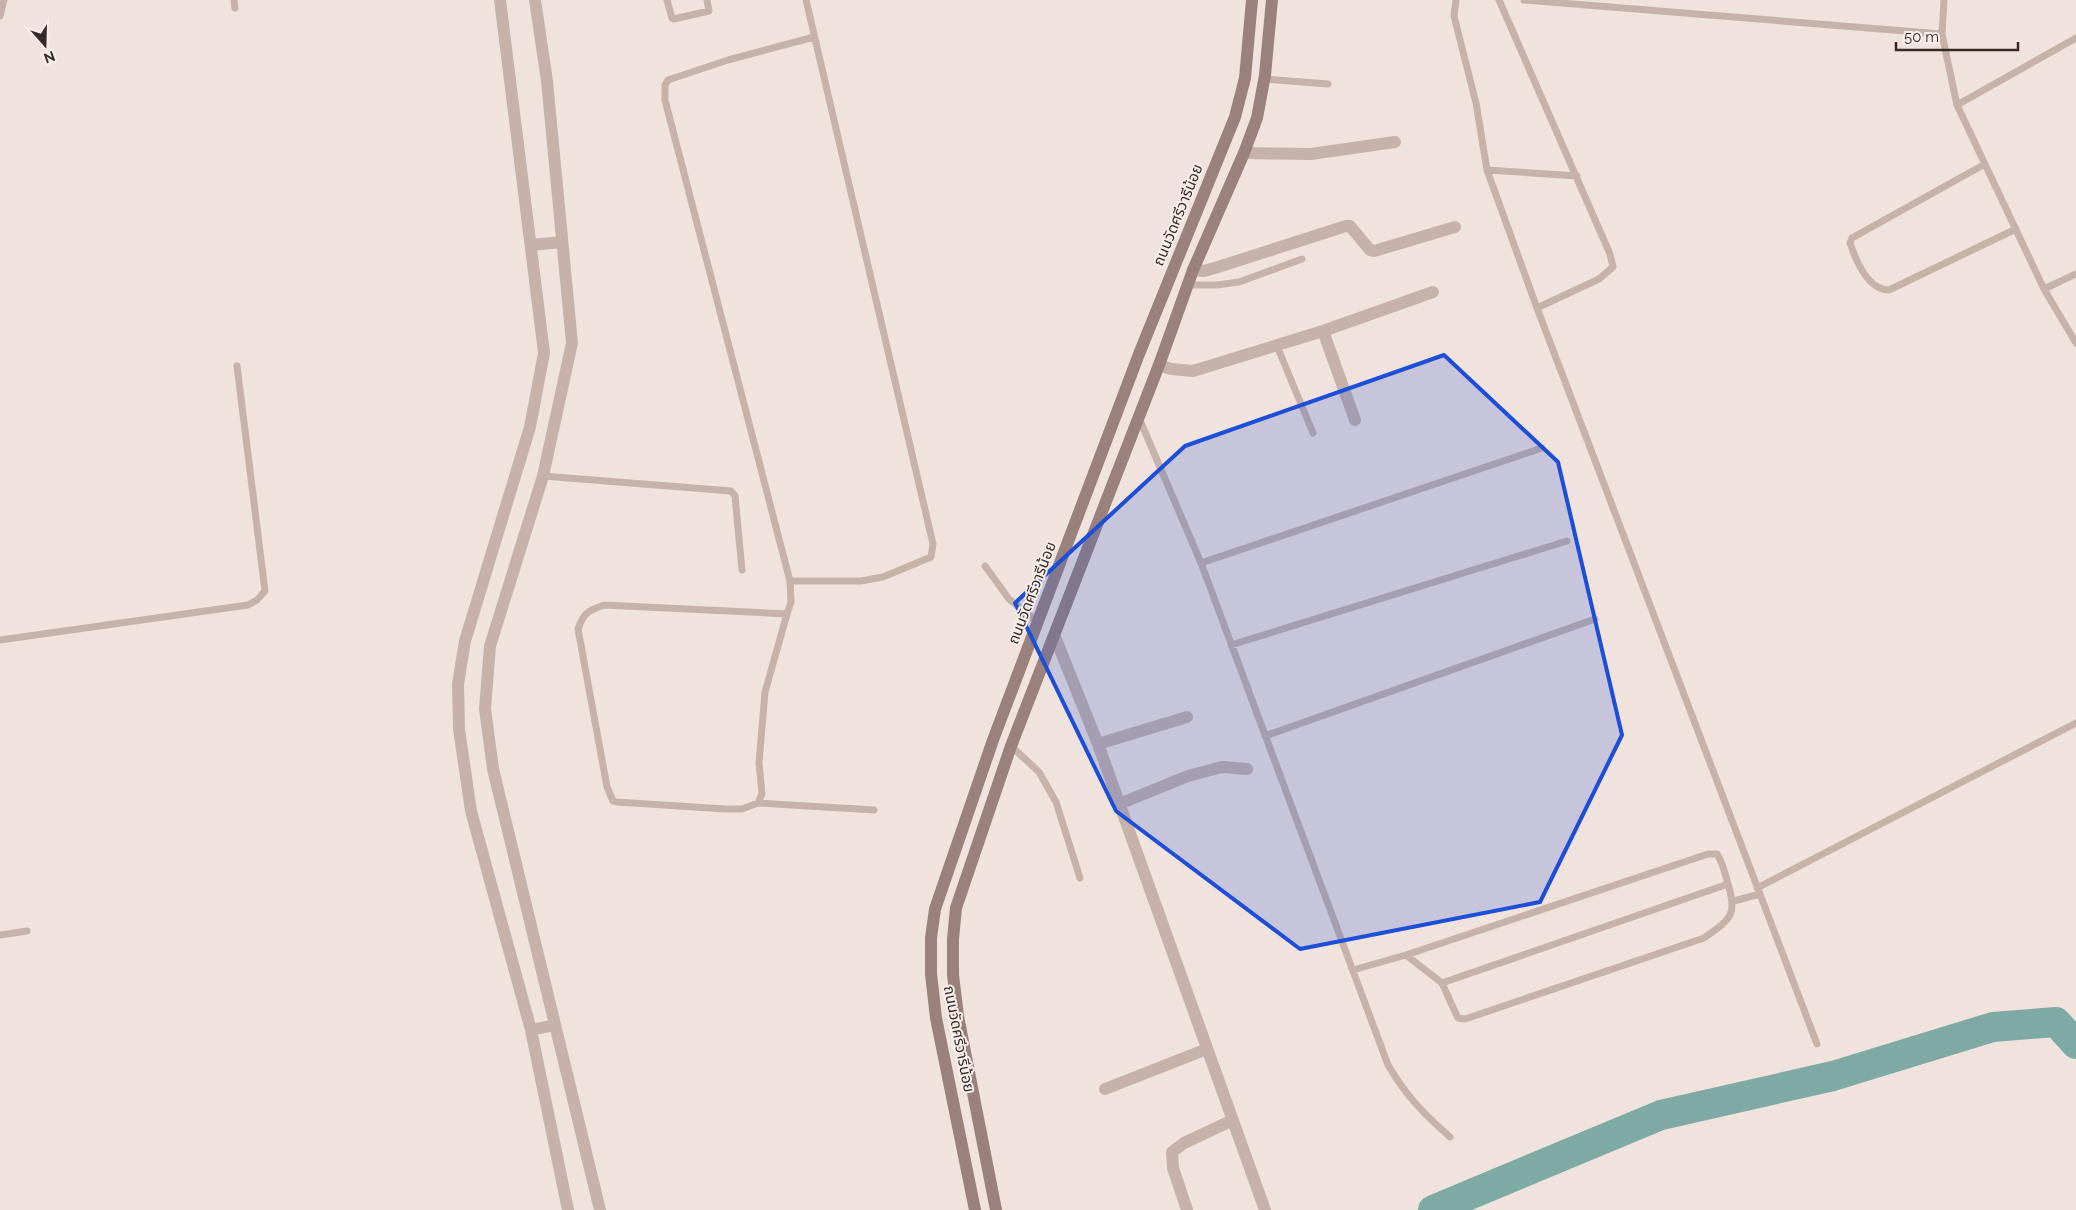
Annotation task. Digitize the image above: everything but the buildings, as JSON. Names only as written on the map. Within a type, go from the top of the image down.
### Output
[{"type":"main road","name":"ถนนวัดศรีวารีน้อย","points":[[975,1210],[936,1018],[931,974],[931,938],[935,909],[993,740],[1039,623],[1139,354],[1235,117],[1245,78],[1252,0]]},
{"type":"main road","name":"ถนนวัดศรีวารีน้อย","points":[[996,1210],[958,1016],[953,975],[953,939],[956,908],[1011,746],[1055,637],[1159,365],[1193,270],[1244,154],[1257,118],[1264,79],[1272,0]]},
{"type":"street","points":[[500,0],[544,353],[530,427],[465,641],[458,684],[459,728],[471,811],[531,1030],[568,1210]]},
{"type":"street","points":[[535,0],[547,81],[572,343],[543,476],[490,646],[484,710],[493,769],[600,1210]]},
{"type":"street","points":[[1244,154],[1310,154],[1395,142]]},
{"type":"street","points":[[1193,270],[1204,271],[1218,268],[1346,226],[1350,226],[1370,250],[1374,251],[1455,227]]},
{"type":"street","points":[[531,246],[562,242]]},
{"type":"street","points":[[1159,365],[1171,369],[1193,371],[1277,346],[1434,292]]},
{"type":"street","points":[[1322,331],[1355,420]]},
{"type":"street","points":[[1055,637],[1098,744],[1265,1210]]},
{"type":"street","points":[[1098,744],[1186,717]]},
{"type":"street","points":[[1119,804],[1188,776],[1222,767],[1247,769]]},
{"type":"street","points":[[531,1030],[556,1026]]},
{"type":"street","points":[[1105,1089],[1207,1049]]},
{"type":"street","points":[[1187,1210],[1173,1168],[1172,1152],[1184,1143],[1233,1120]]},
{"type":"lane","points":[[0,16],[4,0]]},
{"type":"lane","points":[[667,0],[672,18],[674,19],[709,11],[706,0]]},
{"type":"lane","points":[[790,581],[861,581],[883,577],[931,557],[933,552],[933,544],[806,0]]},
{"type":"lane","points":[[1456,0],[1454,16],[1476,103],[1487,170],[1537,308],[1816,1044]]},
{"type":"lane","points":[[1499,0],[1577,176],[1610,254],[1613,267],[1600,280],[1537,308]]},
{"type":"lane","points":[[1524,0],[1942,34]]},
{"type":"lane","points":[[1944,0],[1942,34],[1957,105],[2044,289],[2076,342]]},
{"type":"lane","points":[[758,803],[762,794],[759,763],[765,692],[791,602],[790,581],[665,100],[665,85],[668,80],[728,60],[814,37]]},
{"type":"lane","points":[[1957,105],[2076,38]]},
{"type":"lane","points":[[1264,79],[1328,84]]},
{"type":"lane","points":[[1985,164],[1852,238],[1850,243],[1854,253],[1872,285],[1880,290],[1889,290],[2016,229]]},
{"type":"lane","points":[[1487,170],[1577,176]]},
{"type":"lane","points":[[1188,285],[1217,285],[1239,282],[1302,260]]},
{"type":"lane","points":[[2044,289],[2076,274]]},
{"type":"lane","points":[[1277,346],[1313,433]]},
{"type":"lane","points":[[0,640],[248,605],[257,600],[265,591],[237,366]]},
{"type":"lane","points":[[1139,417],[1201,563],[1388,1066],[1398,1083],[1420,1110],[1450,1136]]},
{"type":"lane","points":[[1201,563],[1542,448]]},
{"type":"lane","points":[[543,476],[731,491],[735,496],[742,570]]},
{"type":"lane","points":[[1231,645],[1567,541]]},
{"type":"lane","points":[[985,566],[1009,599],[1039,623]]},
{"type":"lane","points":[[787,614],[604,605],[590,610],[583,615],[578,629],[608,794],[616,802],[726,809],[742,809],[758,803],[874,810]]},
{"type":"lane","points":[[1265,736],[1595,619]]},
{"type":"lane","points":[[1734,901],[1759,891],[2076,723]]},
{"type":"lane","points":[[1011,746],[1039,772],[1056,802],[1080,878]]},
{"type":"lane","points":[[1353,970],[1406,955],[1708,854],[1717,854],[1721,860],[1734,901],[1732,913],[1726,922],[1704,938],[1464,1019],[1458,1018],[1442,983],[1406,955]]},
{"type":"lane","points":[[1442,983],[1728,884]]},
{"type":"lane","points":[[0,935],[27,932]]},
{"type":"highlighted area","points":[[1444,355],[1558,462],[1622,735],[1540,902],[1300,949],[1116,811],[1015,603],[1185,446]]},
{"type":"waterway","points":[[1433,1210],[1661,1115],[1833,1076],[1993,1027],[2056,1022],[2076,1044]]}]
